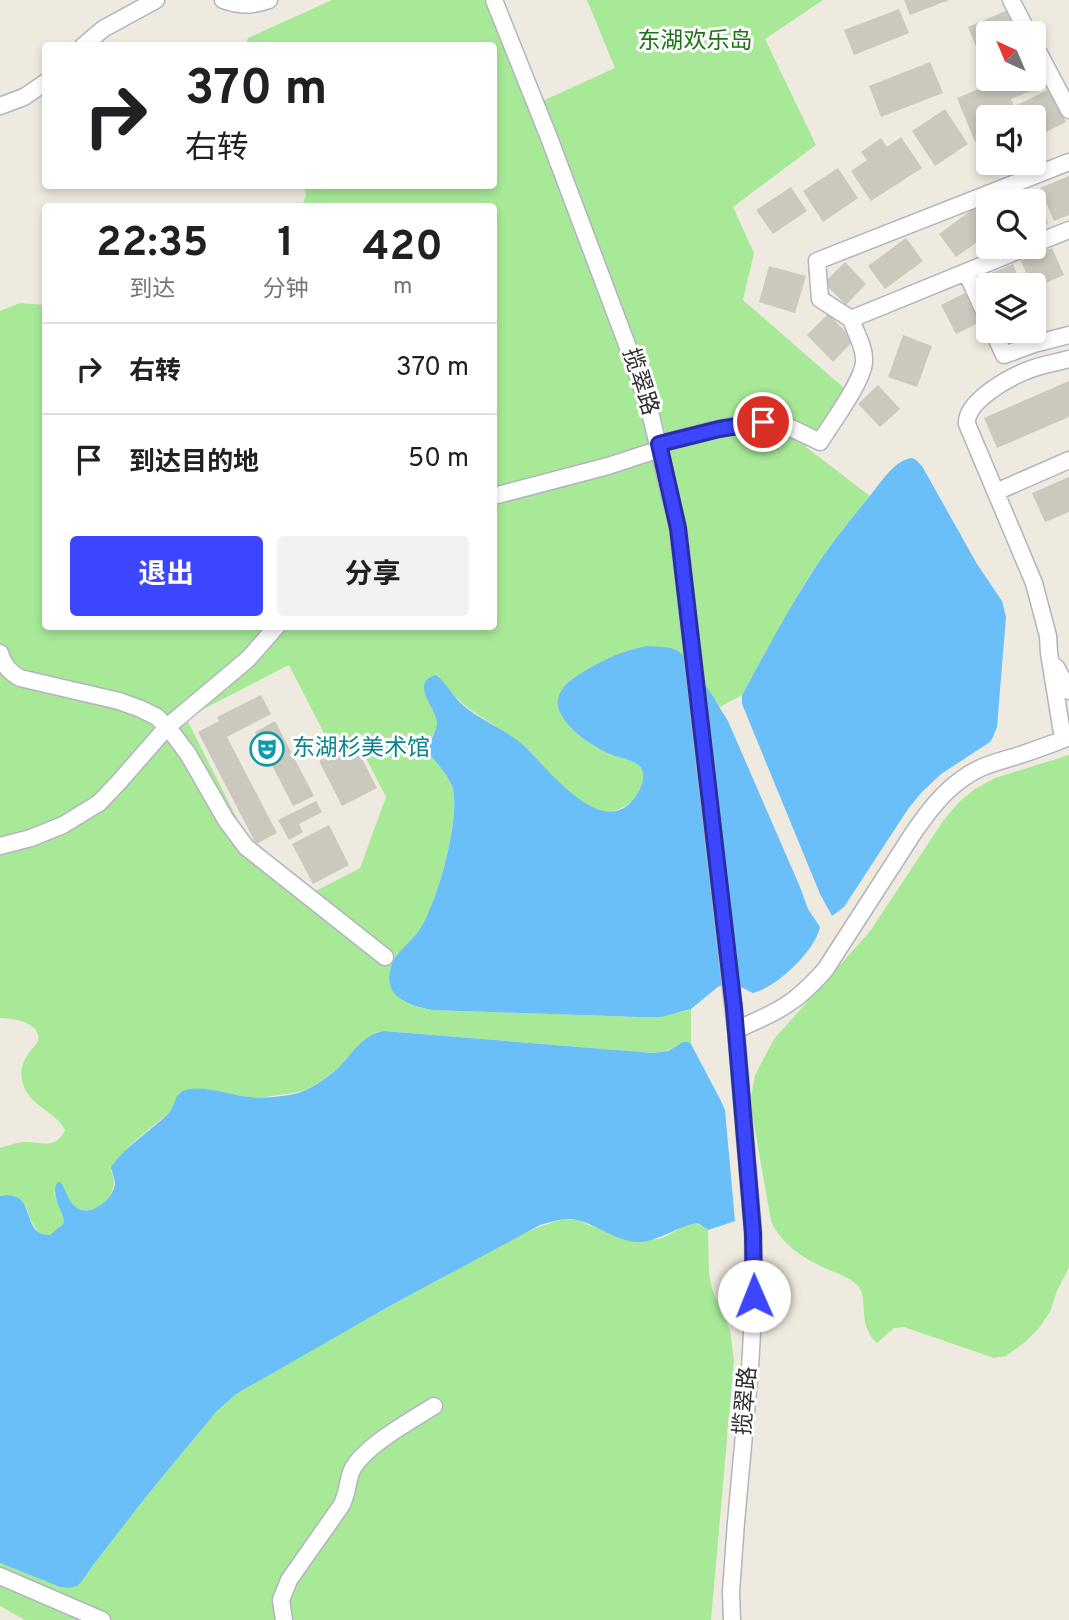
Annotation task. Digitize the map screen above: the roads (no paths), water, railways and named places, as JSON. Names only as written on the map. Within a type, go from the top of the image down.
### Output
[{"type":"street","points":[[88,42],[103,29],[156,0]]},
{"type":"street","points":[[223,0],[247,5],[269,0]]},
{"type":"street","name":"揽翠路","points":[[494,0],[626,342],[650,412],[678,528],[734,1008],[753,1233],[754,1296],[731,1592],[732,1620]]},
{"type":"street","points":[[1011,0],[1022,21]]},
{"type":"street","points":[[1046,67],[1069,110]]},
{"type":"street","points":[[0,106],[24,97],[42,85]]},
{"type":"street","points":[[497,495],[608,466],[719,429],[763,422],[783,425],[820,442],[858,380],[864,365],[851,319],[820,299],[817,261],[1069,162]]},
{"type":"street","points":[[1046,239],[1069,230]]},
{"type":"street","points":[[851,319],[998,259]]},
{"type":"street","points":[[966,272],[976,294]]},
{"type":"street","points":[[1046,341],[1069,335]]},
{"type":"street","points":[[998,343],[1004,355],[1038,343]]},
{"type":"street","points":[[736,1030],[792,1002],[825,970],[914,832],[929,811],[954,785],[991,763],[1066,738],[1048,636],[1034,583],[966,418],[993,389],[1011,378],[1027,370],[1069,359]]},
{"type":"street","points":[[996,492],[1069,460]]},
{"type":"street","points":[[0,846],[31,838],[63,825],[93,807],[109,793],[167,727],[248,659],[273,630]]},
{"type":"street","points":[[0,653],[8,669],[20,678],[119,701],[157,717],[188,754],[226,820],[246,847],[385,957]]},
{"type":"street","points":[[1049,653],[1069,691]]},
{"type":"street","points":[[284,1620],[281,1600],[283,1592],[303,1558],[341,1506],[347,1494],[352,1470],[358,1461],[393,1432],[434,1406]]},
{"type":"street","points":[[0,1576],[102,1620]]},
{"type":"water","points":[[912,458],[922,466],[977,564],[1002,601],[1006,617],[997,727],[990,742],[941,774],[921,793],[844,907],[832,916],[820,894],[742,704],[742,695],[824,554],[888,473],[899,463]]},
{"type":"water","points":[[648,646],[670,648],[682,654],[704,682],[728,721],[808,909],[820,927],[811,947],[794,967],[763,989],[753,993],[735,984],[719,986],[691,1009],[661,1017],[432,1010],[399,998],[390,986],[391,967],[427,917],[446,859],[454,817],[452,786],[427,751],[437,724],[426,697],[424,684],[436,675],[464,706],[522,744],[570,792],[600,810],[615,811],[628,805],[638,793],[643,778],[641,768],[632,761],[604,752],[580,736],[561,715],[558,699],[568,682],[589,669],[618,654]]},
{"type":"water","points":[[384,1031],[653,1053],[668,1051],[688,1042],[725,1110],[735,1221],[708,1230],[699,1224],[688,1225],[654,1239],[638,1242],[622,1239],[572,1219],[540,1225],[388,1307],[236,1394],[216,1412],[77,1586],[60,1587],[0,1563],[0,1196],[20,1199],[35,1228],[50,1235],[64,1222],[56,1199],[56,1184],[62,1184],[77,1208],[89,1210],[101,1205],[115,1184],[111,1167],[124,1152],[169,1113],[183,1091],[198,1088],[262,1097],[300,1092],[329,1076],[364,1040]]},
{"type":"place","name":"东湖杉美术馆","points":[[267,749]]},
{"type":"park label","name":"东湖欢乐岛","points":[[695,42]]}]
